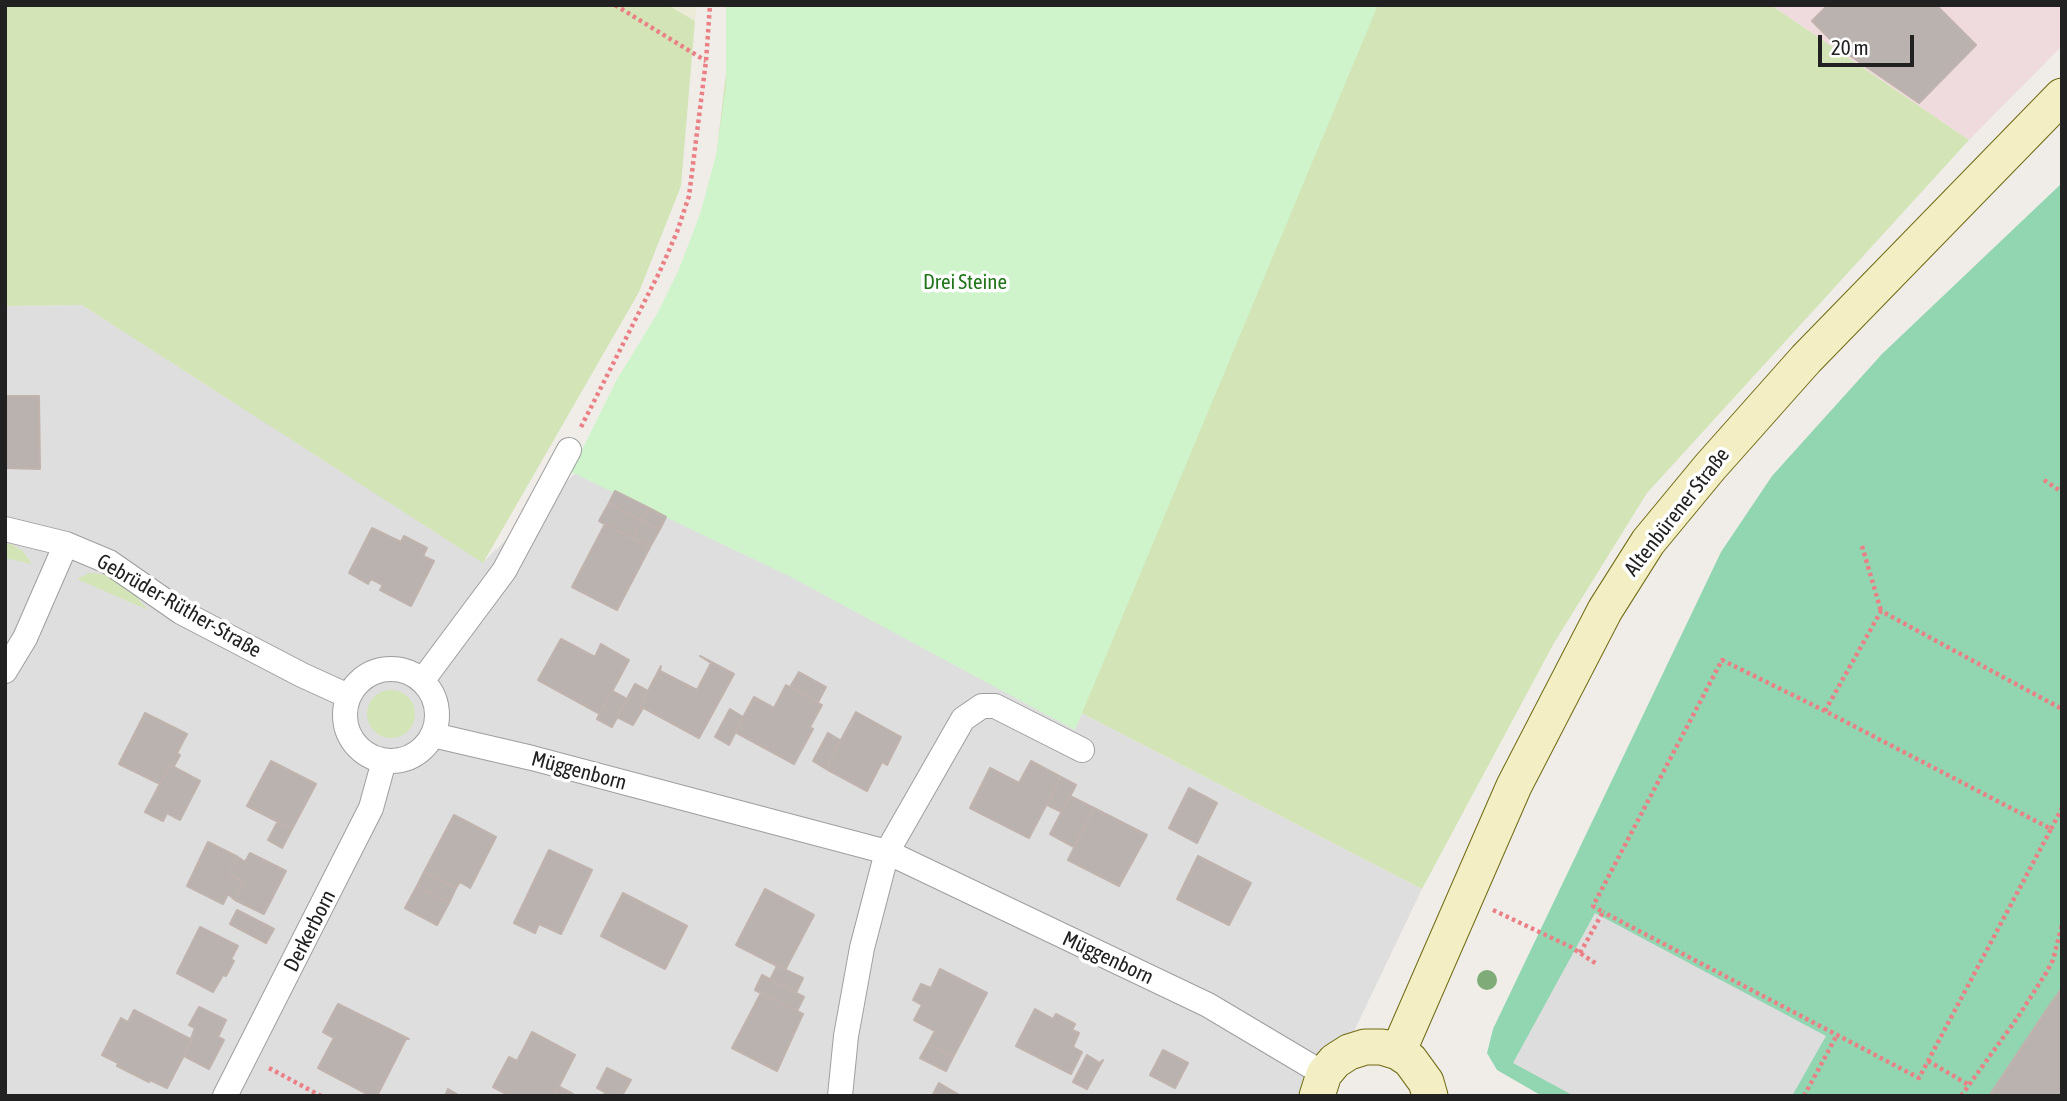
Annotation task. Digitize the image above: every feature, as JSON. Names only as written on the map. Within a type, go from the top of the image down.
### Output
[{"type":"street","name":"Altenbürener Straße","points":[[1398,1052],[1525,762],[1605,610],[1648,542],[1806,359],[2062,96]]},
{"type":"street","points":[[422,681],[504,571],[569,450]]},
{"type":"street","name":"Gebrüder-Rüther-Straße","points":[[5,528],[66,544],[109,562],[181,612],[348,696]]},
{"type":"street","points":[[5,671],[25,638],[66,544]]},
{"type":"street","points":[[390,668],[407,672],[422,681],[437,706],[433,735],[425,747],[413,756],[399,761],[384,761],[368,756],[354,745],[346,730],[344,713],[348,696],[358,682],[373,672],[390,668]]},
{"type":"street","points":[[840,1096],[846,1036],[862,948],[887,852],[953,733],[972,711],[982,706],[995,706],[1082,750]]},
{"type":"street","name":"Müggenborn","points":[[433,735],[887,852],[1208,1005],[1320,1085]]},
{"type":"street","name":"Derkerborn","points":[[225,1096],[371,808],[384,761]]},
{"type":"street","points":[[1320,1085],[1335,1061],[1349,1052],[1365,1047],[1382,1047],[1398,1052],[1419,1070],[1430,1096]]},
{"type":"path","points":[[615,5],[706,61]]},
{"type":"path","points":[[569,450],[660,271],[689,196],[706,61],[710,5]]},
{"type":"path","points":[[2044,480],[2062,492]]},
{"type":"path","points":[[1862,547],[1881,611],[2062,709]]},
{"type":"path","points":[[1825,711],[1881,611]]},
{"type":"path","points":[[2051,828],[1722,660],[1593,906],[1919,1078],[2062,809]]},
{"type":"path","points":[[1466,897],[1580,953],[1598,965]]},
{"type":"path","points":[[1580,953],[1603,912]]},
{"type":"path","points":[[1961,1096],[2046,973],[2061,937],[2062,925]]},
{"type":"path","points":[[1804,1096],[1837,1035]]},
{"type":"path","points":[[246,1056],[321,1096]]},
{"type":"path","points":[[1928,1061],[1969,1086]]},
{"type":"shaded area","points":[[1771,5],[2062,5],[2062,46],[1969,140]]},
{"type":"shaded area","points":[[82,305],[483,562],[590,459],[1422,889],[1323,1096],[5,1096],[5,306]]},
{"type":"shaded area","points":[[1595,913],[1826,1036],[1792,1096],[1574,1096],[1513,1063]]},
{"type":"green space","points":[[5,5],[668,5],[695,21],[681,186],[639,292],[483,563],[82,305],[5,306]]},
{"type":"green space","points":[[668,5],[697,5],[695,21]]},
{"type":"green space","name":"Drei Steine","points":[[726,5],[1378,5],[1075,730],[789,576],[571,472],[616,381],[657,314],[679,269],[701,211],[716,155],[726,87]]},
{"type":"green space","points":[[734,5],[1771,5],[1969,140],[1647,493],[1554,643],[1422,889],[590,459],[667,306],[712,192]]},
{"type":"green space","points":[[2062,183],[2062,1096],[1542,1096],[1497,1070],[1487,1053],[1493,1029],[1721,552],[1772,476],[1882,354]]},
{"type":"green space","points":[[5,544],[11,544],[23,551],[32,564],[5,558]]},
{"type":"green space","points":[[89,573],[107,575],[132,592],[148,610],[77,579]]},
{"type":"green space","points":[[391,690],[408,697],[415,714],[408,731],[391,738],[374,731],[367,714],[374,697]]},
{"type":"building","points":[[1828,5],[1936,5],[1976,45],[1919,103],[1839,48],[1812,21]]},
{"type":"building","points":[[5,396],[39,396],[40,469],[5,468]]},
{"type":"building","points":[[615,491],[649,508],[642,521],[609,503]]},
{"type":"building","points":[[609,503],[642,521],[633,538],[599,521]]},
{"type":"building","points":[[649,508],[666,517],[660,529],[642,521]]},
{"type":"building","points":[[642,521],[660,529],[650,547],[633,538]]},
{"type":"building","points":[[605,524],[650,547],[617,610],[572,587]]},
{"type":"building","points":[[372,528],[401,542],[404,536],[427,548],[423,556],[434,561],[411,606],[380,590],[383,585],[371,579],[368,584],[349,573]]},
{"type":"building","points":[[561,639],[595,657],[601,644],[629,660],[600,714],[538,680]]},
{"type":"building","points":[[700,656],[734,674],[699,738],[640,706],[661,666],[660,671],[697,690],[711,663]]},
{"type":"building","points":[[799,672],[826,687],[818,702],[790,687]]},
{"type":"building","points":[[635,684],[648,691],[640,706],[643,708],[633,725],[617,717]]},
{"type":"building","points":[[786,685],[822,705],[810,727],[813,729],[794,764],[735,732],[754,697],[774,708]]},
{"type":"building","points":[[612,691],[627,699],[612,727],[597,719]]},
{"type":"building","points":[[730,709],[743,717],[729,745],[715,737]]},
{"type":"building","points":[[856,712],[901,737],[887,765],[882,762],[867,791],[828,770],[828,764]]},
{"type":"building","points":[[145,713],[187,734],[177,753],[180,755],[174,766],[170,765],[160,784],[119,764]]},
{"type":"building","points":[[828,733],[840,740],[828,764],[828,770],[813,761]]},
{"type":"building","points":[[271,761],[316,784],[292,829],[247,806]]},
{"type":"building","points":[[1031,761],[1061,777],[1029,838],[970,808],[990,768],[1019,783]]},
{"type":"building","points":[[170,765],[200,781],[180,820],[167,813],[163,821],[145,812]]},
{"type":"building","points":[[1061,777],[1076,785],[1062,812],[1047,805]]},
{"type":"building","points":[[1189,788],[1217,803],[1197,843],[1169,828]]},
{"type":"building","points":[[1070,796],[1094,808],[1074,847],[1050,834]]},
{"type":"building","points":[[1094,808],[1147,835],[1119,886],[1068,860]]},
{"type":"building","points":[[454,815],[496,837],[470,888],[460,882],[456,888],[424,872]]},
{"type":"building","points":[[278,821],[292,829],[282,848],[268,840]]},
{"type":"building","points":[[208,842],[238,857],[229,874],[244,882],[235,900],[228,894],[223,904],[187,886]]},
{"type":"building","points":[[549,850],[592,870],[561,934],[539,924],[535,933],[514,923]]},
{"type":"building","points":[[250,853],[286,871],[264,914],[235,900],[244,882],[229,874],[238,857],[245,862]]},
{"type":"building","points":[[1198,856],[1251,883],[1229,925],[1177,899]]},
{"type":"building","points":[[424,872],[456,888],[449,903],[417,886]]},
{"type":"building","points":[[417,886],[449,903],[437,925],[405,908]]},
{"type":"building","points":[[765,889],[814,915],[785,970],[736,945]]},
{"type":"building","points":[[623,893],[687,926],[665,969],[601,936]]},
{"type":"building","points":[[237,910],[274,929],[266,943],[230,924]]},
{"type":"building","points":[[200,927],[238,946],[226,976],[223,975],[213,992],[177,973]]},
{"type":"building","points":[[777,966],[803,978],[796,993],[770,980]]},
{"type":"building","points":[[940,969],[987,993],[953,1057],[928,1044],[935,1031],[914,1020],[922,1005],[913,1000],[921,984],[931,988]]},
{"type":"building","points":[[762,975],[804,997],[797,1011],[755,990]]},
{"type":"building","points":[[2062,988],[2062,1096],[1989,1096],[2049,1006]]},
{"type":"building","points":[[761,993],[803,1014],[777,1071],[732,1048]]},
{"type":"building","points":[[338,1004],[409,1039],[406,1039],[377,1096],[371,1096],[318,1068],[334,1038],[323,1032]]},
{"type":"building","points":[[199,1007],[226,1020],[218,1037],[224,1040],[209,1069],[184,1056],[195,1028],[189,1025]]},
{"type":"building","points":[[1035,1009],[1053,1019],[1056,1014],[1075,1024],[1072,1030],[1079,1033],[1073,1047],[1082,1052],[1071,1074],[1016,1046]]},
{"type":"building","points":[[134,1010],[192,1040],[167,1088],[117,1066],[118,1063],[102,1055],[121,1018],[128,1022]]},
{"type":"building","points":[[532,1032],[575,1055],[554,1096],[510,1096],[493,1087],[509,1057],[517,1061]]},
{"type":"building","points":[[928,1044],[953,1057],[946,1071],[920,1058]]},
{"type":"building","points":[[1163,1050],[1188,1063],[1175,1088],[1150,1075]]},
{"type":"building","points":[[1087,1055],[1100,1063],[1103,1060],[1087,1089],[1073,1082]]},
{"type":"building","points":[[607,1068],[631,1080],[623,1094],[626,1096],[604,1096],[605,1092],[597,1088]]},
{"type":"building","points":[[939,1083],[961,1096],[932,1096]]},
{"type":"building","points":[[558,1086],[573,1094],[572,1096],[554,1096]]},
{"type":"building","points":[[448,1089],[460,1096],[445,1096]]}]
